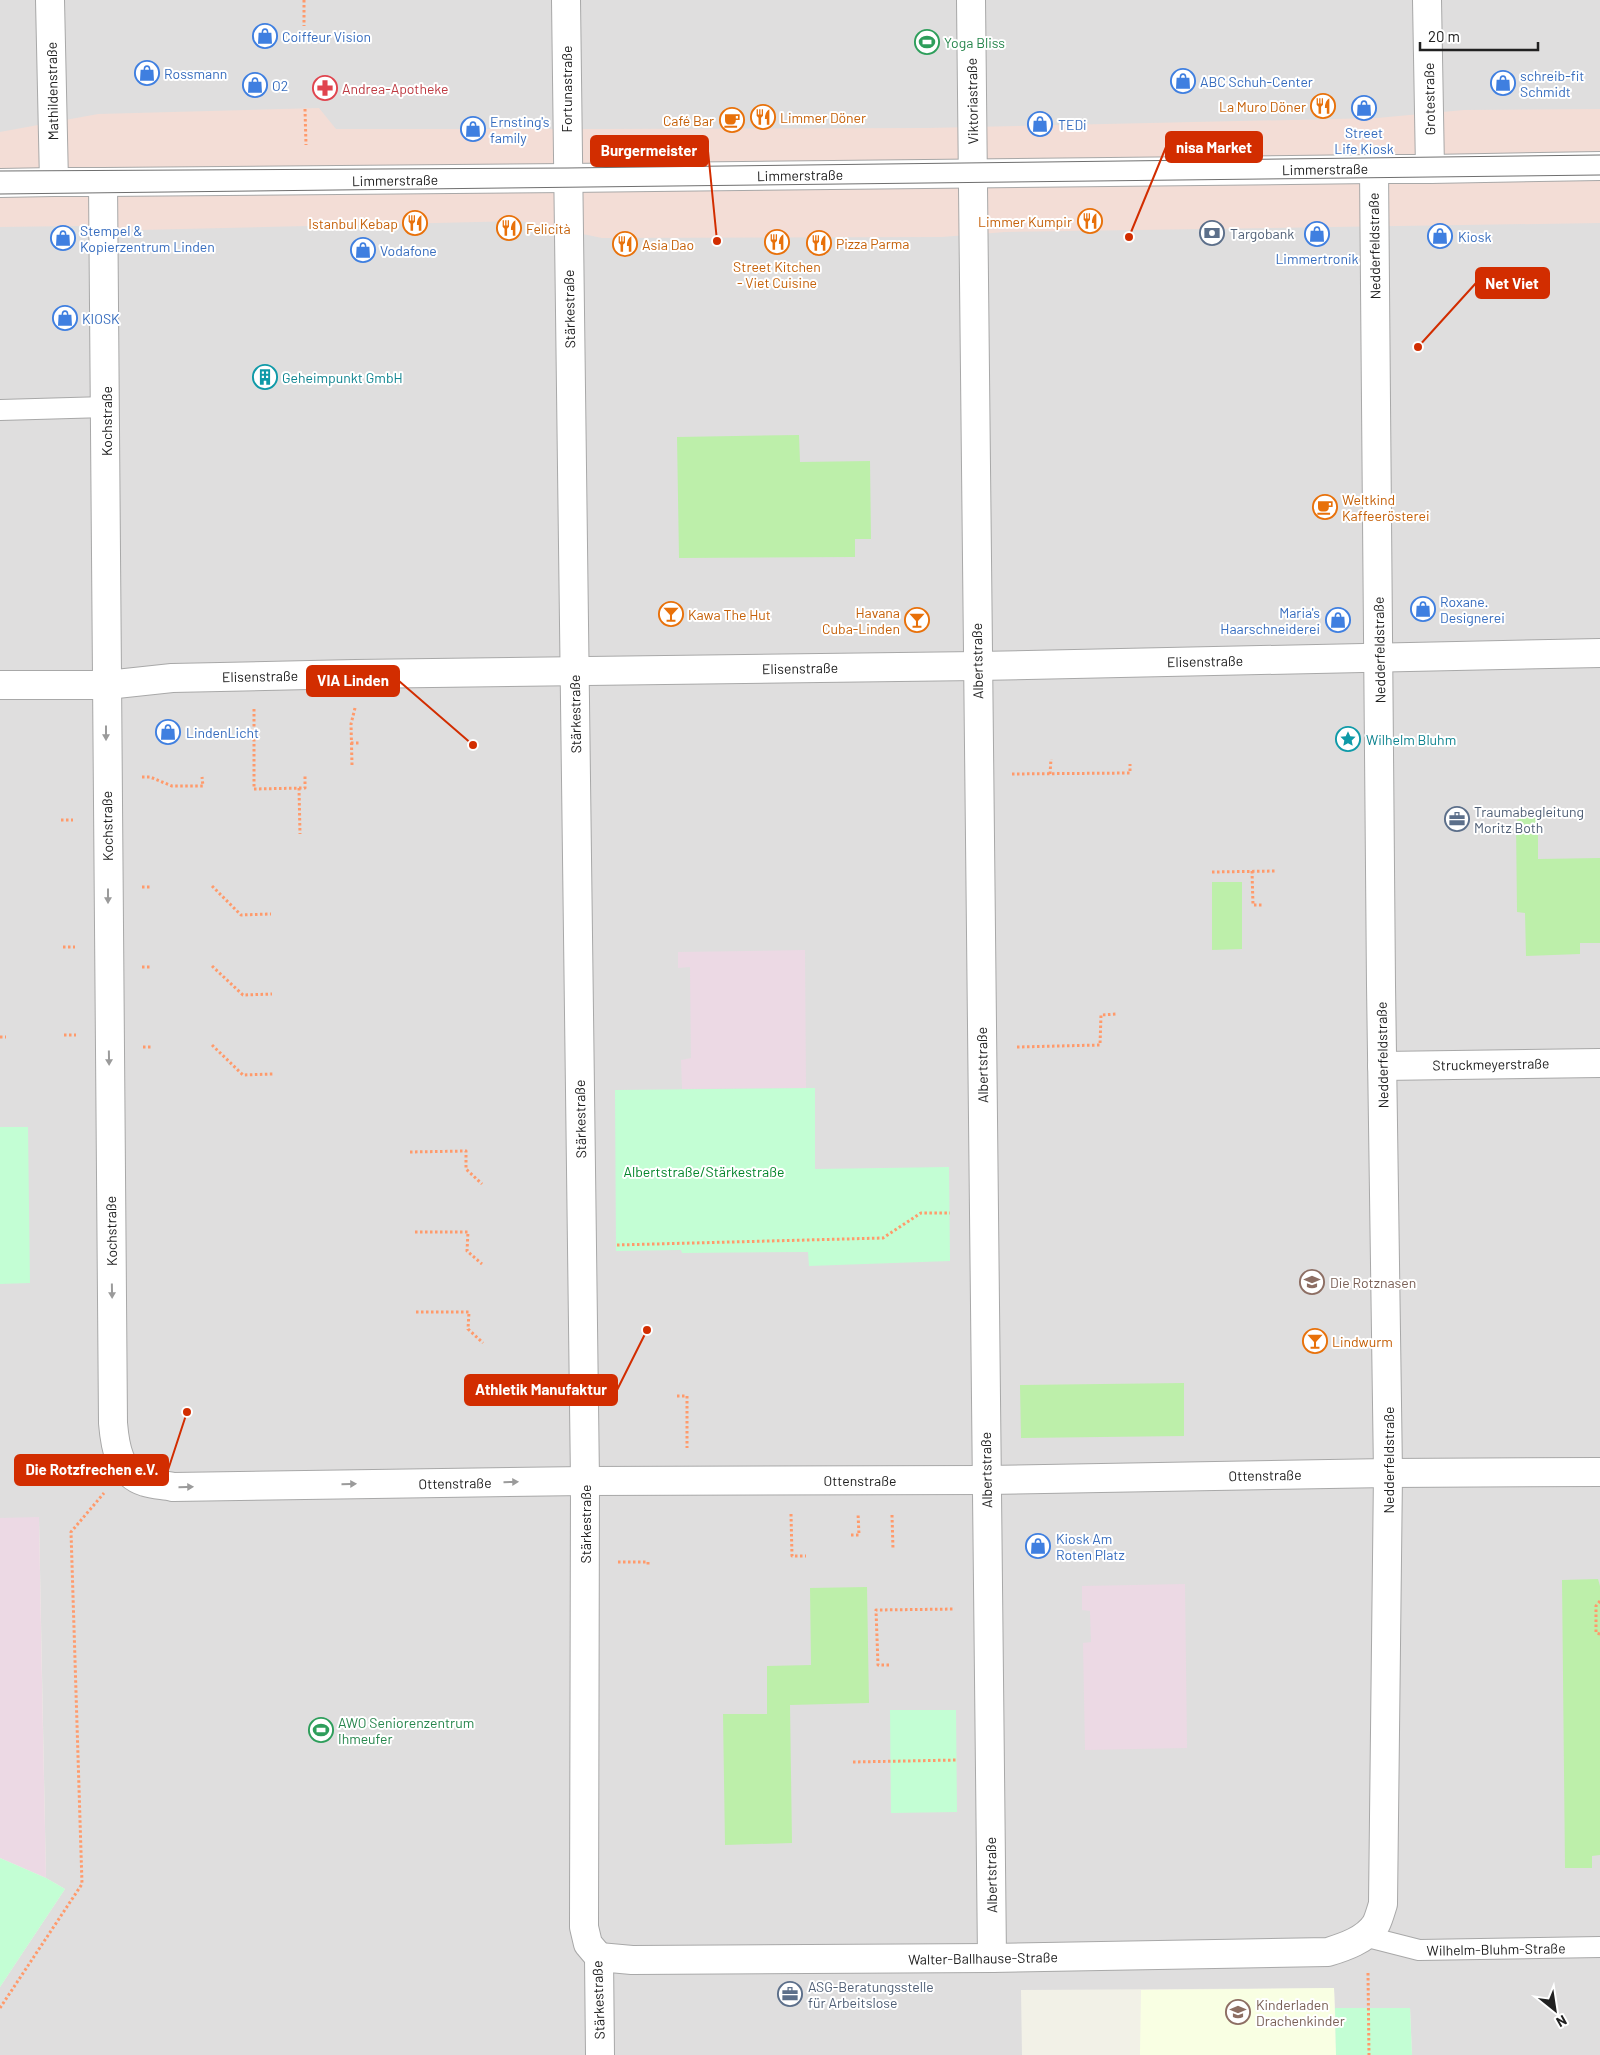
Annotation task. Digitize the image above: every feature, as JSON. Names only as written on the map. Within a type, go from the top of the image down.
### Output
[{"type":"street","name":"Mathildenstraße","points":[[50,0],[54,182]]},
{"type":"street","name":"Fortunastraße","points":[[566,0],[567,178]]},
{"type":"street","name":"Viktoriastraße","points":[[970,0],[973,173]]},
{"type":"street","name":"Grotestraße","points":[[1428,0],[1430,168]]},
{"type":"street","name":"Limmerstraße","points":[[0,183],[1600,166]]},
{"type":"street","name":"Nedderfeldstraße","points":[[1364,1936],[1376,1924],[1382,1904],[1388,1473],[1382,1066],[1374,169]]},
{"type":"street","name":"Albertstraße","points":[[973,173],[992,1958]]},
{"type":"street","name":"Stärkestraße","points":[[567,178],[585,1481],[584,1928],[588,1944],[599,1957],[600,2055]]},
{"type":"street","name":"Kochstraße","points":[[103,182],[113,1423],[115,1447],[124,1469]]},
{"type":"street","name":"Elisenstraße","points":[[0,685],[107,685],[172,678],[574,670],[977,666],[1600,653]]},
{"type":"street","name":"Struckmeyerstraße","points":[[1382,1066],[1600,1063]]},
{"type":"street","name":"Ottenstraße","points":[[124,1469],[144,1482],[173,1487],[585,1481],[986,1480],[1388,1473],[1600,1472]]},
{"type":"street","name":"Walter-Ballhause-Straße","points":[[599,1957],[623,1960],[992,1958],[1328,1952],[1345,1947],[1364,1936]]},
{"type":"lane","points":[[0,410],[106,407]]},
{"type":"lane","name":"Wilhelm-Bluhm-Straße","points":[[1364,1936],[1419,1950],[1600,1947]]},
{"type":"path","points":[[304,0],[304,26]]},
{"type":"path","points":[[352,765],[351,724],[355,710]]},
{"type":"path","points":[[254,712],[254,789],[306,788],[306,776]]},
{"type":"path","points":[[351,743],[360,743]]},
{"type":"path","points":[[1050,774],[1051,759]]},
{"type":"path","points":[[1015,774],[1130,773],[1130,764]]},
{"type":"path","points":[[150,777],[172,786],[203,786],[202,777]]},
{"type":"path","points":[[299,788],[300,834]]},
{"type":"path","points":[[1252,871],[1253,905],[1263,905]]},
{"type":"path","points":[[1212,872],[1276,871]]},
{"type":"path","points":[[212,886],[241,915],[271,914]]},
{"type":"path","points":[[212,966],[243,994],[272,994]]},
{"type":"path","points":[[1017,1047],[1100,1045],[1101,1015],[1117,1014]]},
{"type":"path","points":[[0,1037],[6,1037]]},
{"type":"path","points":[[212,1045],[243,1075],[273,1074]]},
{"type":"path","points":[[410,1152],[466,1151],[466,1169],[482,1184]]},
{"type":"path","points":[[582,1246],[883,1238],[920,1213],[984,1213]]},
{"type":"path","points":[[415,1232],[468,1232],[468,1251],[482,1264]]},
{"type":"path","points":[[416,1312],[469,1312],[468,1329],[483,1343]]},
{"type":"path","points":[[677,1396],[687,1396],[687,1446]]},
{"type":"path","points":[[0,2008],[82,1884],[71,1532],[124,1469]]},
{"type":"path","points":[[892,1511],[893,1549]]},
{"type":"path","points":[[851,1535],[858,1535],[858,1512]]},
{"type":"path","points":[[791,1513],[792,1556],[806,1556]]},
{"type":"path","points":[[620,1562],[648,1562],[648,1565]]},
{"type":"path","points":[[1600,1602],[1596,1606],[1596,1633],[1600,1634]]},
{"type":"path","points":[[888,1665],[878,1665],[876,1610],[988,1609]]},
{"type":"path","points":[[853,1762],[990,1760]]},
{"type":"path","points":[[1364,1936],[1369,1987],[1369,2055]]},
{"type":"shaded area","points":[[0,0],[1600,0],[1600,2055],[1412,2055],[1410,2008],[1335,2008],[1334,1988],[1021,1990],[1022,2055],[0,2055],[0,1987],[65,1889],[46,1878],[39,1518],[0,1518]]},
{"type":"shaded area","points":[[319,108],[336,129],[927,128],[1377,118],[1464,110],[1600,109],[1600,223],[1005,232],[942,237],[602,238],[520,221],[139,230],[77,226],[0,227],[0,132],[98,114]]},
{"type":"shaded area","points":[[805,950],[806,1088],[682,1089],[681,1060],[691,1058],[690,967],[678,968],[678,952]]},
{"type":"shaded area","points":[[39,1517],[46,1878],[0,1858],[0,1518]]},
{"type":"shaded area","points":[[1185,1584],[1187,1748],[1085,1750],[1083,1643],[1091,1642],[1090,1611],[1082,1610],[1082,1586]]},
{"type":"shaded area","name":"Kinderladen Drachenkinder","points":[[1334,1988],[1336,2055],[1140,2055],[1141,1990]]},
{"type":"green space","points":[[799,435],[800,462],[870,461],[871,539],[855,539],[855,557],[679,558],[677,437]]},
{"type":"green space","points":[[1520,814],[1538,815],[1538,859],[1600,858],[1600,943],[1580,943],[1580,954],[1526,956],[1525,913],[1517,912],[1516,823]]},
{"type":"green space","points":[[1212,882],[1242,882],[1242,949],[1212,950]]},
{"type":"green space","name":"Albertstraße/Stärkestraße","points":[[815,1088],[815,1169],[949,1167],[950,1261],[809,1266],[808,1252],[682,1253],[681,1250],[616,1251],[615,1090]]},
{"type":"green space","points":[[0,1127],[28,1127],[30,1283],[0,1284]]},
{"type":"green space","points":[[1184,1383],[1184,1436],[1021,1438],[1020,1385]]},
{"type":"green space","points":[[1598,1579],[1600,1586],[1600,1855],[1592,1856],[1592,1868],[1565,1868],[1562,1580]]},
{"type":"green space","points":[[867,1587],[869,1703],[790,1705],[792,1843],[725,1845],[723,1714],[767,1714],[767,1666],[811,1665],[810,1588]]},
{"type":"green space","points":[[890,1710],[956,1710],[957,1812],[891,1813]]},
{"type":"green space","points":[[0,1858],[46,1878],[65,1889],[0,1987]]},
{"type":"green space","points":[[1335,2008],[1410,2008],[1412,2055],[1336,2055]]},
{"type":"tram line","points":[[0,171],[567,168],[1600,155]]},
{"type":"tram line","points":[[0,194],[1600,175]]},
{"type":"place","name":"Coiffeur Vision","points":[[265,36]]},
{"type":"place","name":"Yoga Bliss","points":[[927,42]]},
{"type":"place","name":"Rossmann","points":[[147,73]]},
{"type":"place","name":"ABC Schuh-Center","points":[[1183,81]]},
{"type":"place","name":"schreib-fit Schmidt","points":[[1503,83]]},
{"type":"place","name":"O2","points":[[255,85]]},
{"type":"place","name":"Andrea-Apotheke","points":[[325,88]]},
{"type":"place","name":"La Muro Döner","points":[[1323,106]]},
{"type":"place","name":"Street Life Kiosk","points":[[1364,108]]},
{"type":"place","name":"Limmer Döner","points":[[763,117]]},
{"type":"place","name":"Café Bar","points":[[732,120]]},
{"type":"place","name":"TEDi","points":[[1040,124]]},
{"type":"place","name":"Ernsting's family","points":[[473,129]]},
{"type":"place","name":"Limmer Kumpir","points":[[1090,221]]},
{"type":"place","name":"Istanbul Kebap","points":[[415,223]]},
{"type":"place","name":"Felicità","points":[[509,228]]},
{"type":"place","name":"Targobank","points":[[1212,233]]},
{"type":"place","name":"Limmertronik","points":[[1317,234]]},
{"type":"place","name":"Kiosk","points":[[1440,236]]},
{"type":"place","name":"nisa Market","points":[[1129,237]]},
{"type":"place","name":"Stempel & Kopierzentrum Linden","points":[[63,238]]},
{"type":"place","name":"Burgermeister","points":[[717,241]]},
{"type":"place","name":"Street Kitchen - Viet Cuisine","points":[[777,242]]},
{"type":"place","name":"Pizza Parma","points":[[819,243]]},
{"type":"place","name":"Asia Dao","points":[[625,244]]},
{"type":"place","name":"Vodafone","points":[[363,250]]},
{"type":"place","name":"KIOSK","points":[[65,318]]},
{"type":"place","name":"Net Viet","points":[[1418,347]]},
{"type":"place","name":"Geheimpunkt GmbH","points":[[265,377]]},
{"type":"place","name":"Weltkind Kaffeerösterei","points":[[1325,507]]},
{"type":"place","name":"Roxane. Designerei","points":[[1423,609]]},
{"type":"place","name":"Kawa The Hut","points":[[671,614]]},
{"type":"place","name":"Havana Cuba-Linden","points":[[917,620]]},
{"type":"place","name":"Maria's Haarschneiderei","points":[[1338,620]]},
{"type":"place","name":"LindenLicht","points":[[168,732]]},
{"type":"place","name":"Wilhelm Bluhm","points":[[1348,739]]},
{"type":"place","name":"VIA Linden","points":[[473,745]]},
{"type":"place","name":"Traumabegleitung Moritz Both","points":[[1457,819]]},
{"type":"place","name":"Die Rotznasen","points":[[1312,1282]]},
{"type":"place","name":"Athletik Manufaktur","points":[[647,1330]]},
{"type":"place","name":"Lindwurm","points":[[1315,1341]]},
{"type":"place","name":"Die Rotzfrechen e.V.","points":[[187,1412]]},
{"type":"place","name":"Kiosk Am Roten Platz","points":[[1038,1546]]},
{"type":"place","name":"AWO Seniorenzentrum Ihmeufer","points":[[321,1730]]},
{"type":"place","name":"ASG-Beratungsstelle für Arbeitslose","points":[[790,1994]]},
{"type":"place","name":"Kinderladen Drachenkinder","points":[[1238,2012]]}]
